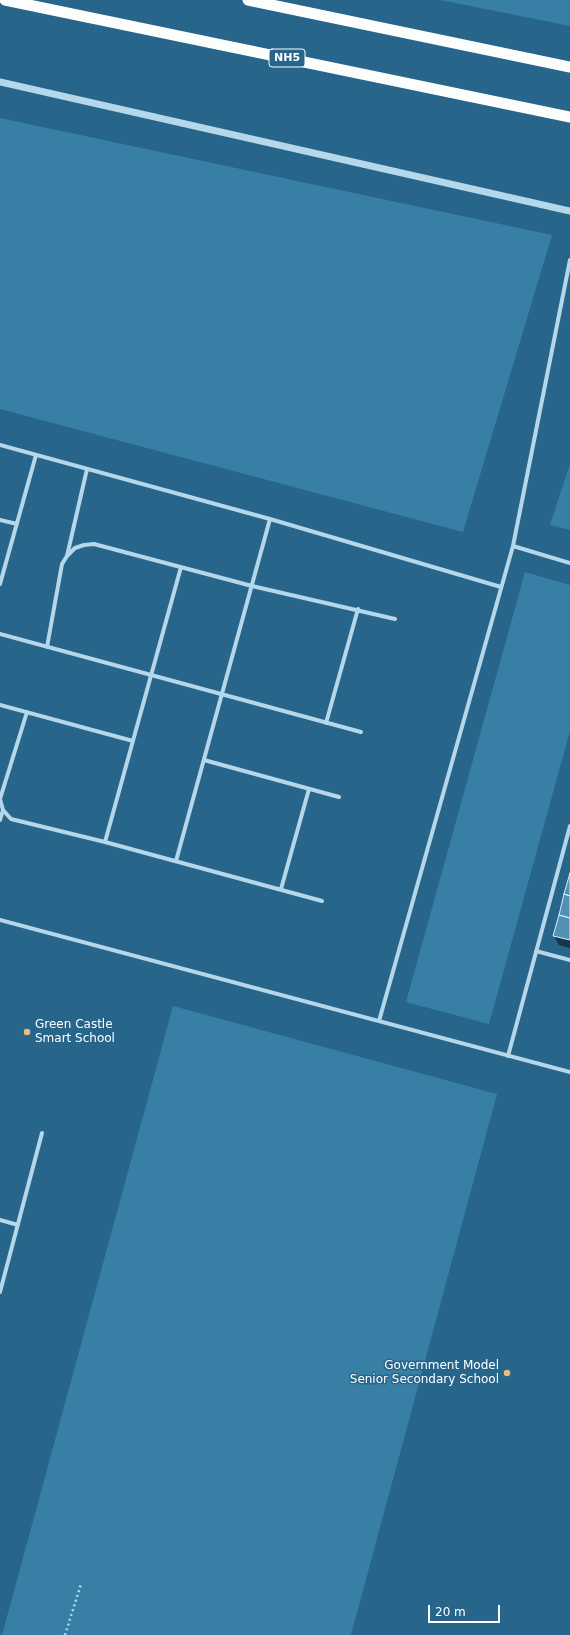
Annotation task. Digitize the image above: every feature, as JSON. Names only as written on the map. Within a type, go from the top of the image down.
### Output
[{"type":"highway","name":"NH5","points":[[5,0],[570,117]]},
{"type":"highway","points":[[248,0],[570,67]]},
{"type":"street","points":[[0,82],[570,211]]},
{"type":"street","points":[[379,1021],[513,546],[570,260]]},
{"type":"street","points":[[0,445],[270,519],[501,587]]},
{"type":"street","points":[[0,584],[36,455]]},
{"type":"street","points":[[67,556],[87,469]]},
{"type":"street","points":[[176,861],[270,519]]},
{"type":"street","points":[[0,520],[17,524]]},
{"type":"street","points":[[47,647],[62,564],[67,556],[76,548],[94,544],[252,586],[358,609],[395,619]]},
{"type":"street","points":[[513,546],[570,563]]},
{"type":"street","points":[[105,842],[181,567]]},
{"type":"street","points":[[326,723],[358,609]]},
{"type":"street","points":[[0,634],[362,732]]},
{"type":"street","points":[[0,705],[133,741]]},
{"type":"street","points":[[27,712],[0,799],[3,810],[11,819],[105,842],[322,901]]},
{"type":"street","points":[[204,760],[339,797]]},
{"type":"street","points":[[281,889],[309,788]]},
{"type":"street","points":[[0,820],[3,810]]},
{"type":"street","points":[[508,1056],[570,826]]},
{"type":"street","points":[[0,920],[570,1072]]},
{"type":"street","points":[[536,951],[570,960]]},
{"type":"street","points":[[0,1292],[42,1133]]},
{"type":"street","points":[[0,1220],[18,1225]]},
{"type":"path","points":[[66,1635],[81,1584]]},
{"type":"shaded area","points":[[440,0],[570,0],[570,26]]},
{"type":"shaded area","points":[[0,118],[552,235],[463,532],[0,409]]},
{"type":"shaded area","points":[[570,464],[570,530],[550,525]]},
{"type":"shaded area","points":[[525,572],[570,585],[570,731],[489,1024],[406,1002]]},
{"type":"shaded area","points":[[173,1006],[497,1094],[351,1635],[2,1635]]},
{"type":"building","points":[[570,873],[570,896],[564,894]]},
{"type":"building","points":[[564,894],[570,896],[570,918],[559,915]]},
{"type":"building","points":[[559,915],[570,918],[570,940],[553,936]]},
{"type":"place","name":"Green Castle Smart School","points":[[27,1032]]},
{"type":"place","name":"Government Model Senior Secondary School","points":[[507,1373]]}]
